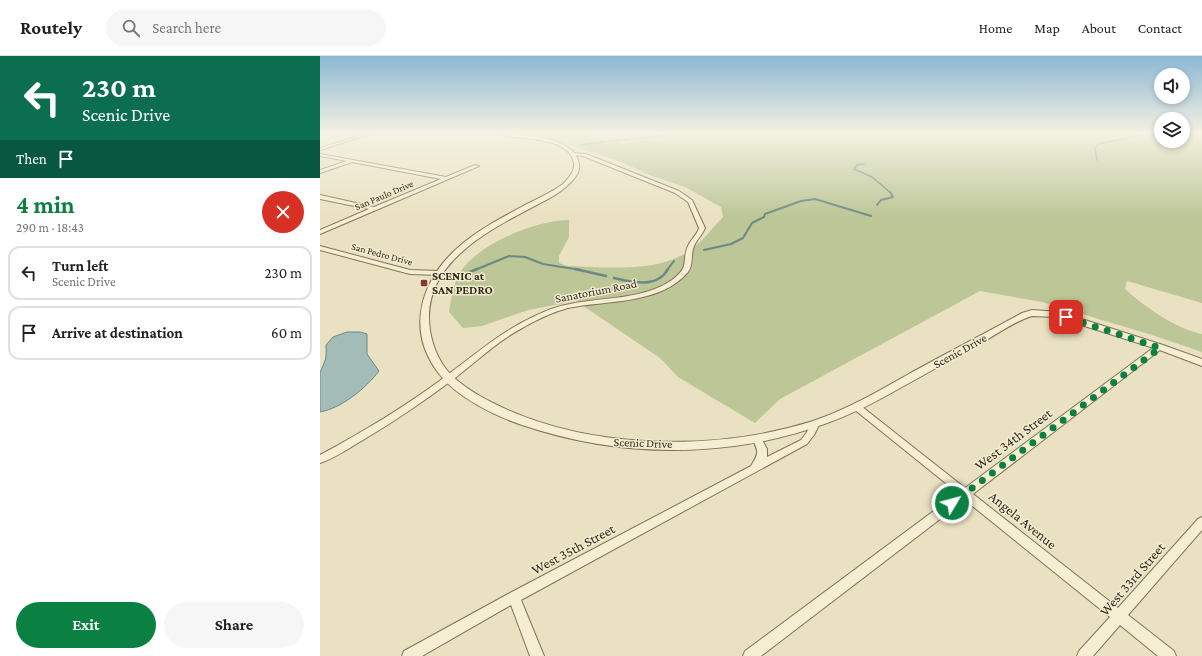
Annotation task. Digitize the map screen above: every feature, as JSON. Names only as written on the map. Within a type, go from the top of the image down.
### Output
[{"type":"street","points":[[320,172],[351,161],[448,179]]},
{"type":"street","name":"Scenic Drive","points":[[576,161],[577,167],[575,175],[569,182],[487,229],[452,256],[439,273],[430,289],[423,320],[428,344],[447,380],[492,409],[528,424],[563,435],[610,442],[659,446],[706,444],[757,438],[814,425],[858,408],[1032,312],[1057,314],[1160,348],[1202,364]]},
{"type":"street","name":"Sanatorium Road","points":[[320,459],[368,432],[447,380],[510,332],[531,320],[568,306],[630,298],[654,291],[676,279],[690,264],[689,252],[702,228],[694,214],[690,201],[677,192],[599,161]]},
{"type":"street","name":"San Paulo Drive","points":[[320,232],[477,166]]},
{"type":"street","points":[[320,197],[374,209]]},
{"type":"street","name":"San Pedro Drive","points":[[320,248],[410,272],[439,273]]},
{"type":"street","name":"West 34th Street","points":[[750,656],[964,493],[1160,348]]},
{"type":"street","name":"Angela Avenue","points":[[858,408],[1169,656]]},
{"type":"street","name":"West 35th Street","points":[[409,656],[514,597],[804,442],[811,433],[814,425]]},
{"type":"street","name":"West 35th Street","points":[[752,470],[762,460],[764,452],[757,438]]},
{"type":"street","name":"West 33rd Street","points":[[1084,656],[1202,522]]},
{"type":"street","points":[[514,597],[538,656]]},
{"type":"green space","points":[[618,161],[1202,161],[1202,303],[1127,281],[1125,289],[1142,303],[1171,322],[1202,334],[1202,352],[1152,335],[1042,302],[980,291],[780,399],[755,423],[678,377],[660,358],[576,301],[528,310],[482,326],[463,328],[449,312],[456,280],[466,265],[477,254],[507,236],[540,224],[569,220],[569,237],[559,256],[559,263],[567,266],[616,268],[649,265],[665,262],[680,256],[693,248],[723,217],[721,207],[685,187],[652,176]]},
{"type":"water","points":[[347,332],[360,332],[367,334],[367,354],[379,371],[367,384],[345,402],[320,412],[320,373],[326,357],[326,345],[333,337]]},
{"type":"waterway","points":[[864,164],[857,165],[854,169],[872,177],[890,192]]},
{"type":"waterway","points":[[877,205],[881,200],[893,197],[890,192]]},
{"type":"waterway","points":[[704,250],[731,244],[743,238],[752,223],[764,217],[765,214],[801,201],[815,199],[871,216]]},
{"type":"waterway","points":[[475,270],[509,256],[525,257],[543,264],[576,269]]},
{"type":"waterway","points":[[667,270],[674,261]]},
{"type":"waterway","points":[[453,279],[477,269]]},
{"type":"waterway","points":[[576,269],[581,270]]},
{"type":"waterway","points":[[576,269],[606,276]]},
{"type":"waterway","points":[[614,278],[636,282],[651,282],[663,275],[668,269]]},
{"type":"place","name":"SCENIC at SAN PEDRO","points":[[424,283]]},
{"type":"route","points":[[952,503],[1160,348],[1066,317]]}]
